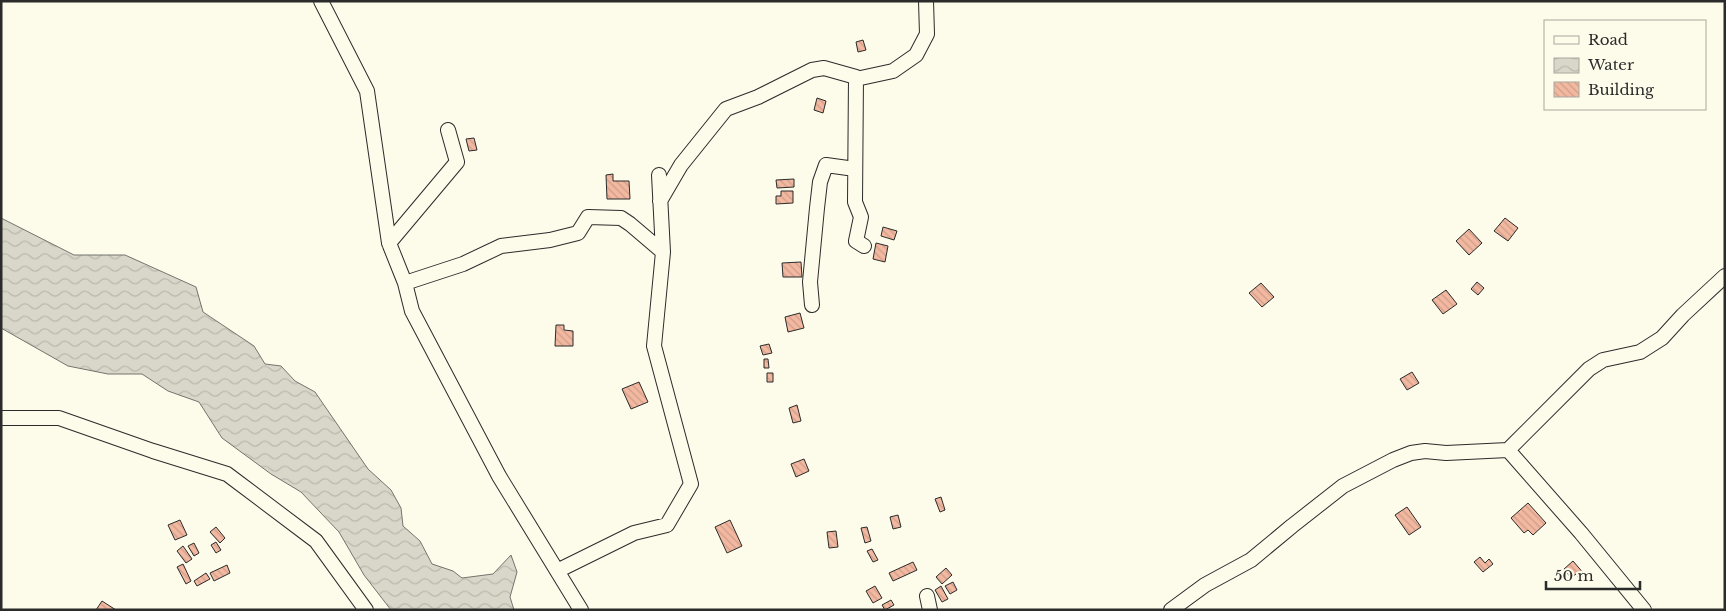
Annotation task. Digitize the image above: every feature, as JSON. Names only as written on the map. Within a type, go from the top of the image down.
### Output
[{"type":"street","points":[[321,1],[368,91],[389,243],[405,283],[412,311],[499,476],[582,610]]},
{"type":"street","points":[[856,79],[893,71],[916,55],[927,34],[926,1]]},
{"type":"street","points":[[660,201],[681,165],[726,109],[758,97],[812,70],[824,68],[856,77],[856,79]]},
{"type":"street","points":[[856,79],[855,202],[861,217],[856,241],[864,246]]},
{"type":"street","points":[[389,243],[457,162],[448,130]]},
{"type":"street","points":[[812,305],[810,282],[820,182],[826,165],[855,169]]},
{"type":"street","points":[[558,571],[634,533],[667,524],[691,484],[654,346],[663,252],[659,175]]},
{"type":"street","points":[[405,283],[463,264],[501,246],[550,240],[578,233],[588,217],[621,218],[663,252]]},
{"type":"street","points":[[1170,610],[1205,586],[1251,560],[1343,486],[1393,460],[1425,450],[1446,453],[1508,450],[1589,369],[1603,360],[1640,352],[1662,338],[1683,315],[1725,276]]},
{"type":"street","points":[[1,418],[59,418],[153,451],[227,474],[316,541],[366,610]]},
{"type":"street","points":[[1508,450],[1581,533],[1644,610]]},
{"type":"water","points":[[1,218],[74,255],[125,255],[196,287],[203,312],[254,346],[265,364],[281,366],[295,381],[315,392],[368,469],[391,490],[401,508],[403,526],[420,541],[432,564],[453,571],[462,578],[493,574],[511,555],[517,572],[510,597],[514,610],[391,610],[364,575],[339,532],[301,492],[271,474],[222,438],[199,402],[168,391],[142,374],[108,374],[68,366],[1,328]]},
{"type":"building","points":[[863,40],[866,50],[858,52],[856,42]]},
{"type":"building","points":[[817,98],[826,101],[823,113],[814,110]]},
{"type":"building","points":[[474,138],[477,150],[469,151],[466,139]]},
{"type":"building","points":[[613,174],[613,181],[629,181],[630,199],[607,199],[606,175]]},
{"type":"building","points":[[794,179],[794,187],[777,188],[776,180]]},
{"type":"building","points":[[781,191],[793,191],[793,203],[776,204],[776,196],[781,196]]},
{"type":"building","points":[[1505,218],[1518,228],[1508,241],[1494,231]]},
{"type":"building","points":[[883,227],[897,231],[894,240],[881,236]]},
{"type":"building","points":[[1469,229],[1482,243],[1469,255],[1456,241]]},
{"type":"building","points":[[876,243],[888,246],[885,262],[873,259]]},
{"type":"building","points":[[801,262],[802,277],[783,277],[782,263]]},
{"type":"building","points":[[1477,282],[1484,288],[1478,295],[1471,289]]},
{"type":"building","points":[[1261,283],[1274,297],[1262,307],[1249,293]]},
{"type":"building","points":[[1446,290],[1457,304],[1443,314],[1432,300]]},
{"type":"building","points":[[800,313],[804,328],[788,332],[785,317]]},
{"type":"building","points":[[556,325],[564,325],[564,330],[573,331],[573,346],[555,346]]},
{"type":"building","points":[[769,344],[772,353],[763,355],[760,346]]},
{"type":"building","points":[[764,359],[768,359],[769,368],[764,368]]},
{"type":"building","points":[[1412,372],[1419,383],[1407,390],[1400,379]]},
{"type":"building","points":[[767,373],[773,373],[773,382],[767,382]]},
{"type":"building","points":[[639,382],[648,402],[631,409],[622,389]]},
{"type":"building","points":[[797,405],[801,421],[793,423],[789,408]]},
{"type":"building","points":[[804,459],[809,471],[796,477],[791,464]]},
{"type":"building","points":[[941,497],[945,510],[940,512],[935,499]]},
{"type":"building","points":[[1528,503],[1546,523],[1533,535],[1528,530],[1524,533],[1511,518]]},
{"type":"building","points":[[1407,507],[1421,527],[1409,535],[1395,515]]},
{"type":"building","points":[[898,515],[901,527],[893,529],[890,517]]},
{"type":"building","points":[[180,520],[187,535],[175,540],[168,525]]},
{"type":"building","points":[[730,520],[742,546],[727,553],[715,527]]},
{"type":"building","points":[[216,527],[225,538],[220,543],[210,532]]},
{"type":"building","points":[[867,527],[871,541],[865,543],[861,528]]},
{"type":"building","points":[[836,531],[838,547],[829,548],[827,532]]},
{"type":"building","points":[[216,542],[221,550],[216,553],[211,545]]},
{"type":"building","points":[[194,543],[199,553],[194,556],[188,546]]},
{"type":"building","points":[[183,546],[192,559],[186,563],[177,551]]},
{"type":"building","points":[[872,549],[878,560],[873,562],[867,551]]},
{"type":"building","points":[[1480,557],[1485,563],[1489,559],[1493,564],[1483,572],[1474,562]]},
{"type":"building","points":[[1573,561],[1585,575],[1580,579],[1576,574],[1571,578],[1564,569]]},
{"type":"building","points":[[913,562],[917,570],[893,581],[889,573]]},
{"type":"building","points":[[183,564],[191,581],[186,584],[177,567]]},
{"type":"building","points":[[227,565],[230,573],[214,581],[210,573]]},
{"type":"building","points":[[946,568],[952,575],[942,584],[936,577]]},
{"type":"building","points":[[206,573],[210,579],[197,586],[194,581]]},
{"type":"building","points":[[953,582],[957,590],[950,594],[945,586]]},
{"type":"building","points":[[875,586],[882,598],[873,603],[866,591]]},
{"type":"building","points":[[941,586],[948,599],[942,602],[935,590]]},
{"type":"building","points":[[891,600],[894,605],[885,610],[882,605]]},
{"type":"building","points":[[102,601],[116,610],[96,610]]}]
